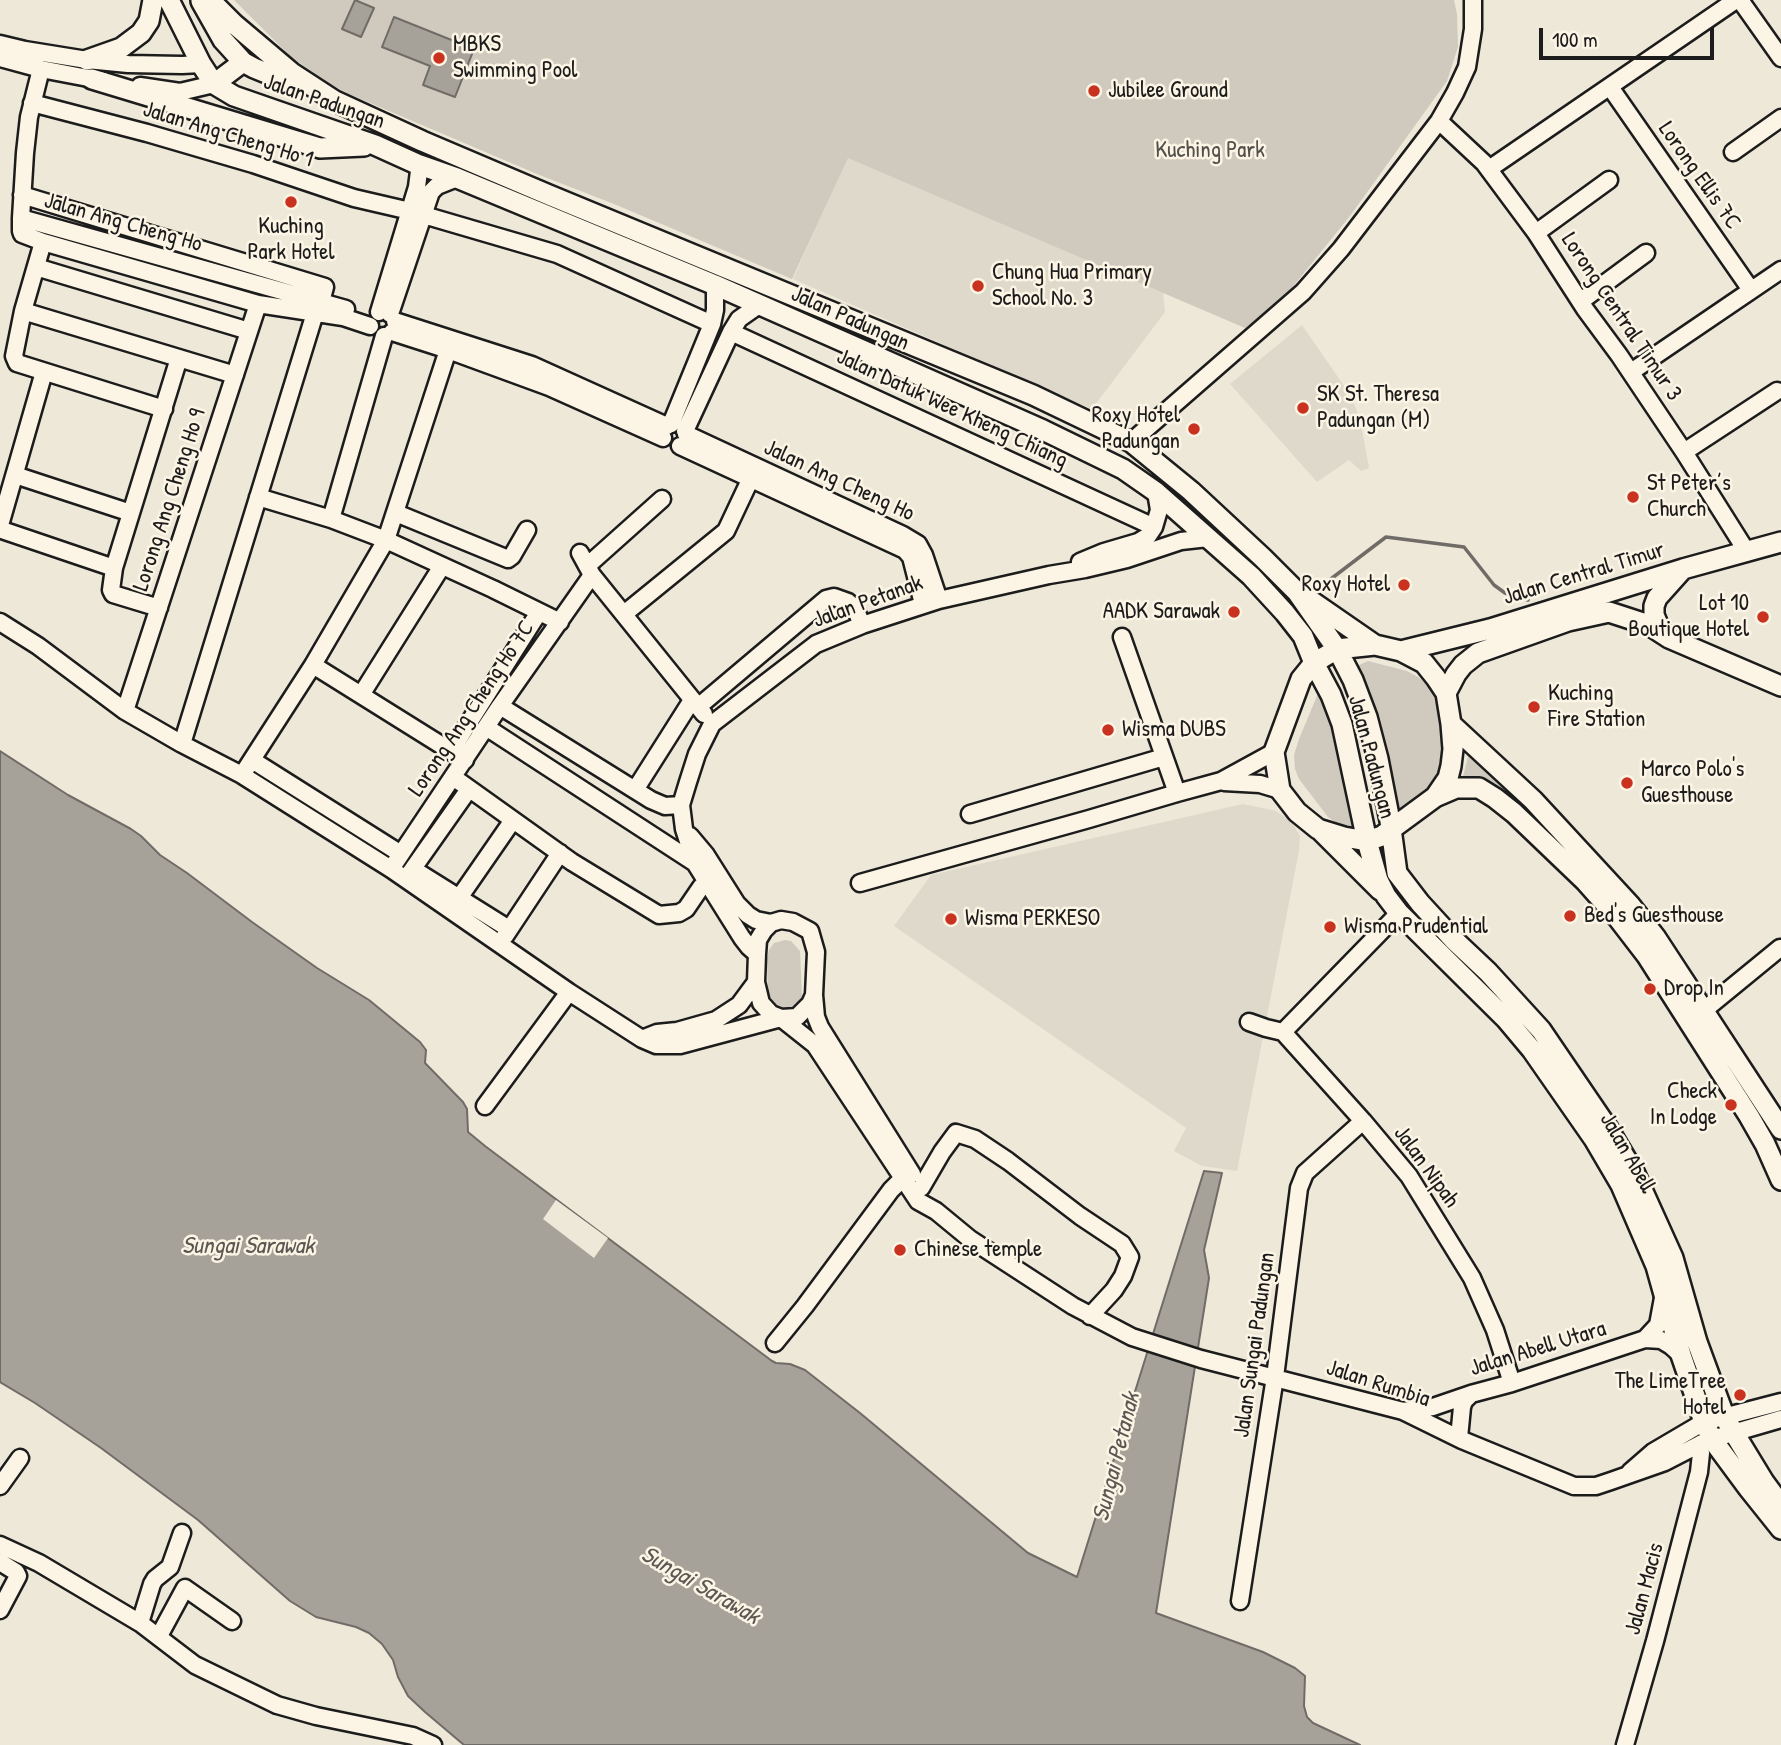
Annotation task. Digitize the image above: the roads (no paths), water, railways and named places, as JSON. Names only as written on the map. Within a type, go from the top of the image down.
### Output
[{"type":"main road","points":[[90,69],[141,33],[149,21],[153,0]]},
{"type":"main road","name":"Jalan Padungan","points":[[169,0],[214,84],[243,100],[375,145],[715,285],[1043,430],[1123,469],[1156,492],[1251,576],[1303,636],[1342,724],[1367,841]]},
{"type":"main road","points":[[201,0],[223,40],[243,62],[335,101]]},
{"type":"main road","name":"Jalan Padungan","points":[[210,0],[292,73],[335,101],[549,195],[1033,395],[1131,442],[1191,491],[1297,592],[1336,649],[1353,680],[1367,718],[1391,829]]},
{"type":"main road","points":[[201,64],[229,47]]},
{"type":"main road","points":[[214,84],[243,62]]},
{"type":"main road","points":[[90,69],[320,148],[375,145]]},
{"type":"main road","name":"Jalan Central Timur","points":[[1401,651],[1490,629],[1683,569],[1781,542]]},
{"type":"main road","points":[[1665,635],[1654,615],[1654,606],[1657,598],[1683,569]]},
{"type":"main road","points":[[1297,592],[1375,645]]},
{"type":"main road","name":"Jalan Central Timur","points":[[1446,693],[1463,665],[1478,653],[1569,621],[1609,612],[1649,625],[1665,635],[1781,686]]},
{"type":"main road","points":[[1385,896],[1318,829],[1297,812],[1280,790],[1274,752],[1301,679],[1314,663],[1336,649],[1375,645],[1401,651],[1424,663],[1446,693],[1451,724],[1451,766],[1448,778],[1435,797]]},
{"type":"main road","points":[[1451,724],[1533,800],[1630,905],[1656,938],[1781,1129]]},
{"type":"main road","points":[[1318,829],[1367,841],[1381,836],[1435,797],[1456,788],[1479,788],[1496,798],[1579,875],[1647,956],[1749,1116],[1781,1180]]},
{"type":"main road","name":"Jalan Abell","points":[[1391,829],[1397,873],[1454,940],[1488,972],[1541,1030],[1608,1127],[1635,1174],[1673,1258],[1697,1342],[1729,1425],[1781,1505]]},
{"type":"main road","name":"Jalan Abell","points":[[1367,841],[1385,896],[1532,1050],[1594,1139],[1621,1185],[1656,1266],[1705,1435],[1781,1529]]},
{"type":"street","points":[[1131,442],[1303,292],[1341,250],[1439,121],[1455,93],[1467,67],[1474,29],[1473,0]]},
{"type":"street","points":[[1489,169],[1738,0],[1781,58]]},
{"type":"street","points":[[0,44],[180,92],[214,84]]},
{"type":"street","points":[[0,58],[41,69],[90,69],[128,64],[201,64]]},
{"type":"street","points":[[21,218],[25,153],[32,103],[41,69]]},
{"type":"street","name":"Lorong Ellis 7C","points":[[1610,87],[1751,290]]},
{"type":"street","name":"Jalan Ang Cheng Ho 1","points":[[32,103],[147,133],[253,164],[354,198],[416,213]]},
{"type":"street","points":[[1733,152],[1781,117]]},
{"type":"street","name":"Lorong Central Timur 3","points":[[1439,121],[1489,169],[1536,233],[1684,452],[1747,552]]},
{"type":"street","points":[[326,517],[416,213],[417,164]]},
{"type":"street","points":[[416,213],[438,186],[457,178]]},
{"type":"street","points":[[1536,233],[1609,180]]},
{"type":"street","points":[[23,195],[326,287],[182,744]]},
{"type":"street","points":[[416,213],[557,254],[712,324]]},
{"type":"street","name":"Jalan Ang Cheng Ho","points":[[318,308],[258,304],[44,242],[22,234],[21,218],[318,308],[343,317],[382,324],[532,365],[675,433],[903,535],[918,544],[924,555],[931,602]]},
{"type":"street","points":[[44,242],[23,310],[14,356],[17,363],[164,409]]},
{"type":"street","points":[[1581,301],[1646,253]]},
{"type":"street","points":[[36,267],[249,331]]},
{"type":"street","points":[[1631,372],[1781,270]]},
{"type":"street","points":[[675,433],[712,324],[715,285]]},
{"type":"street","name":"Lorong Ang Cheng Ho 9","points":[[125,711],[258,304]]},
{"type":"street","points":[[675,433],[739,319],[759,305]]},
{"type":"street","points":[[23,310],[235,375]]},
{"type":"street","name":"Jalan Ang Cheng Ho","points":[[382,324],[675,433],[751,478],[905,550],[931,602]]},
{"type":"street","name":"Jalan Datuk Wee Kheng Chiang","points":[[731,332],[1154,527]]},
{"type":"street","points":[[242,775],[313,665],[386,540],[449,350]]},
{"type":"street","points":[[159,608],[113,594],[111,590],[114,568],[179,358]]},
{"type":"street","points":[[44,372],[0,525],[2,530],[114,568]]},
{"type":"street","points":[[1684,452],[1777,391]]},
{"type":"street","points":[[15,475],[131,513]]},
{"type":"street","points":[[624,614],[726,531],[751,478]]},
{"type":"street","points":[[1154,527],[1159,510],[1156,492]]},
{"type":"street","points":[[258,497],[326,517],[386,540],[559,622]]},
{"type":"street","name":"Lorong Ang Cheng Ho 7C","points":[[391,869],[453,777],[458,755],[486,727],[559,622],[586,565],[662,499]]},
{"type":"street","points":[[396,513],[508,559],[527,530]]},
{"type":"street","name":"Jalan Petanak","points":[[1049,575],[1104,552],[1138,542],[1148,536],[1154,527]]},
{"type":"street","name":"Jalan Petanak","points":[[757,954],[742,938],[695,863],[684,828],[681,805],[697,754],[712,724],[816,644],[862,625],[931,602],[1127,559],[1181,541],[1208,538]]},
{"type":"street","points":[[586,565],[712,724]]},
{"type":"street","points":[[361,695],[442,566]]},
{"type":"street","points":[[635,790],[695,704],[826,599],[834,597],[848,602],[855,608],[862,625]]},
{"type":"street","points":[[313,665],[458,755],[539,612]]},
{"type":"street","points":[[0,622],[38,646],[125,711],[242,775],[391,869],[410,874],[459,898],[509,929]]},
{"type":"street","points":[[1122,637],[1177,793]]},
{"type":"street","points":[[500,706],[651,800],[665,806],[681,805]]},
{"type":"street","points":[[486,727],[695,863]]},
{"type":"street","points":[[860,883],[1221,781],[1274,752]]},
{"type":"street","points":[[971,814],[1164,757]]},
{"type":"street","points":[[252,760],[401,854]]},
{"type":"street","points":[[453,777],[560,853],[659,915],[679,913],[686,908],[701,887],[708,883]]},
{"type":"street","points":[[1221,781],[1260,784],[1280,790]]},
{"type":"street","points":[[410,874],[469,789]]},
{"type":"street","points":[[459,898],[513,820]]},
{"type":"street","points":[[684,828],[706,855],[737,905],[748,915],[771,923],[781,920],[793,922],[810,931],[816,952],[814,995],[820,1027],[936,1212]]},
{"type":"street","points":[[499,943],[560,853]]},
{"type":"street","points":[[410,874],[499,943],[569,992],[642,1040],[656,1045],[680,1045],[781,1018],[797,1017],[810,1004],[814,995]]},
{"type":"street","points":[[1249,1023],[1283,1031],[1399,913]]},
{"type":"street","points":[[771,923],[758,940],[756,982],[761,1003],[815,1045],[918,1201],[970,1239],[1090,1316],[1123,1276],[1130,1256],[1122,1244],[975,1139],[956,1133],[921,1188]]},
{"type":"street","points":[[1703,1011],[1780,948]]},
{"type":"street","points":[[642,1040],[657,1032],[677,1031],[716,1020],[739,1005],[756,982]]},
{"type":"street","points":[[485,1106],[569,992]]},
{"type":"street","name":"Jalan Nipah","points":[[1283,1031],[1409,1176],[1472,1278],[1495,1330],[1512,1383]]},
{"type":"street","name":"Jalan Sungai Padungan","points":[[1240,1601],[1275,1377],[1300,1182],[1305,1174],[1363,1121]]},
{"type":"street","points":[[775,1343],[902,1178]]},
{"type":"street","points":[[1646,1339],[1658,1325],[1664,1293]]},
{"type":"street","name":"Jalan Rumbia","points":[[1090,1316],[1142,1340],[1201,1359],[1403,1411],[1459,1438],[1574,1486],[1596,1486],[1623,1478]]},
{"type":"street","points":[[1646,1339],[1661,1340],[1681,1355]]},
{"type":"street","name":"Jalan Abell Utara","points":[[1403,1411],[1433,1407],[1646,1339]]},
{"type":"street","points":[[1459,1438],[1461,1407],[1471,1394]]},
{"type":"street","points":[[1623,1478],[1653,1452],[1705,1435],[1781,1402]]},
{"type":"street","points":[[1729,1425],[1781,1419]]},
{"type":"street","points":[[1623,1478],[1665,1462],[1705,1435]]},
{"type":"street","name":"Jalan Macis","points":[[1625,1745],[1699,1472],[1705,1435]]},
{"type":"street","points":[[0,1486],[20,1458]]},
{"type":"street","points":[[1665,1462],[1699,1472]]},
{"type":"street","points":[[141,1623],[152,1584],[170,1567],[182,1533]]},
{"type":"street","points":[[0,1545],[39,1563],[141,1623],[195,1665],[277,1705],[413,1736],[433,1745]]},
{"type":"street","points":[[0,1562],[18,1576],[0,1610]]},
{"type":"street","points":[[159,1636],[185,1588],[232,1621]]},
{"type":"water","points":[[355,0],[374,8],[361,37],[342,29]]},
{"type":"water","name":"MBKS Swimming Pool","points":[[394,17],[474,49],[455,97],[423,85],[430,66],[382,47]]},
{"type":"water","name":"Sungai Sarawak","points":[[0,751],[68,795],[131,829],[160,855],[252,922],[317,968],[369,1000],[420,1042],[426,1050],[425,1063],[467,1109],[468,1132],[485,1146],[772,1361],[805,1370],[1028,1553],[1077,1577],[1204,1171],[1222,1173],[1204,1250],[1209,1278],[1156,1613],[1263,1652],[1295,1668],[1305,1676],[1304,1706],[1307,1717],[1313,1723],[1360,1745],[464,1745],[408,1696],[393,1660],[382,1644],[369,1633],[316,1617],[290,1601],[198,1520],[101,1448],[0,1382]]},
{"type":"waterway","points":[[1315,591],[1386,537],[1464,547],[1494,585],[1505,593],[1528,600]]},
{"type":"place","name":"MBKS Swimming Pool","points":[[439,58]]},
{"type":"place","name":"Jubilee Ground","points":[[1094,91]]},
{"type":"place","name":"Kuching Park Hotel","points":[[291,202]]},
{"type":"place","name":"Chung Hua Primary School No. 3","points":[[978,286]]},
{"type":"place","name":"SK St. Theresa Padungan (M)","points":[[1303,408]]},
{"type":"place","name":"Roxy Hotel Padungan","points":[[1194,429]]},
{"type":"place","name":"St Peter’s Church","points":[[1633,497]]},
{"type":"place","name":"Roxy Hotel","points":[[1404,585]]},
{"type":"place","name":"AADK Sarawak","points":[[1234,612]]},
{"type":"place","name":"Lot 10 Boutique Hotel","points":[[1763,617]]},
{"type":"place","name":"Kuching Fire Station","points":[[1534,707]]},
{"type":"place","name":"Wisma DUBS","points":[[1108,730]]},
{"type":"place","name":"Marco Polo's Guesthouse","points":[[1627,783]]},
{"type":"place","name":"Bed's Guesthouse","points":[[1570,916]]},
{"type":"place","name":"Wisma PERKESO","points":[[951,919]]},
{"type":"place","name":"Wisma Prudential","points":[[1330,927]]},
{"type":"place","name":"Drop In","points":[[1650,989]]},
{"type":"place","name":"Check In Lodge","points":[[1731,1105]]},
{"type":"place","name":"Chinese temple","points":[[900,1250]]},
{"type":"place","name":"The LimeTree Hotel","points":[[1740,1395]]},
{"type":"park label","name":"Kuching Park","points":[[1210,151]]},
{"type":"water label","name":"Sungai Petanak","points":[[1117,1457]]}]
